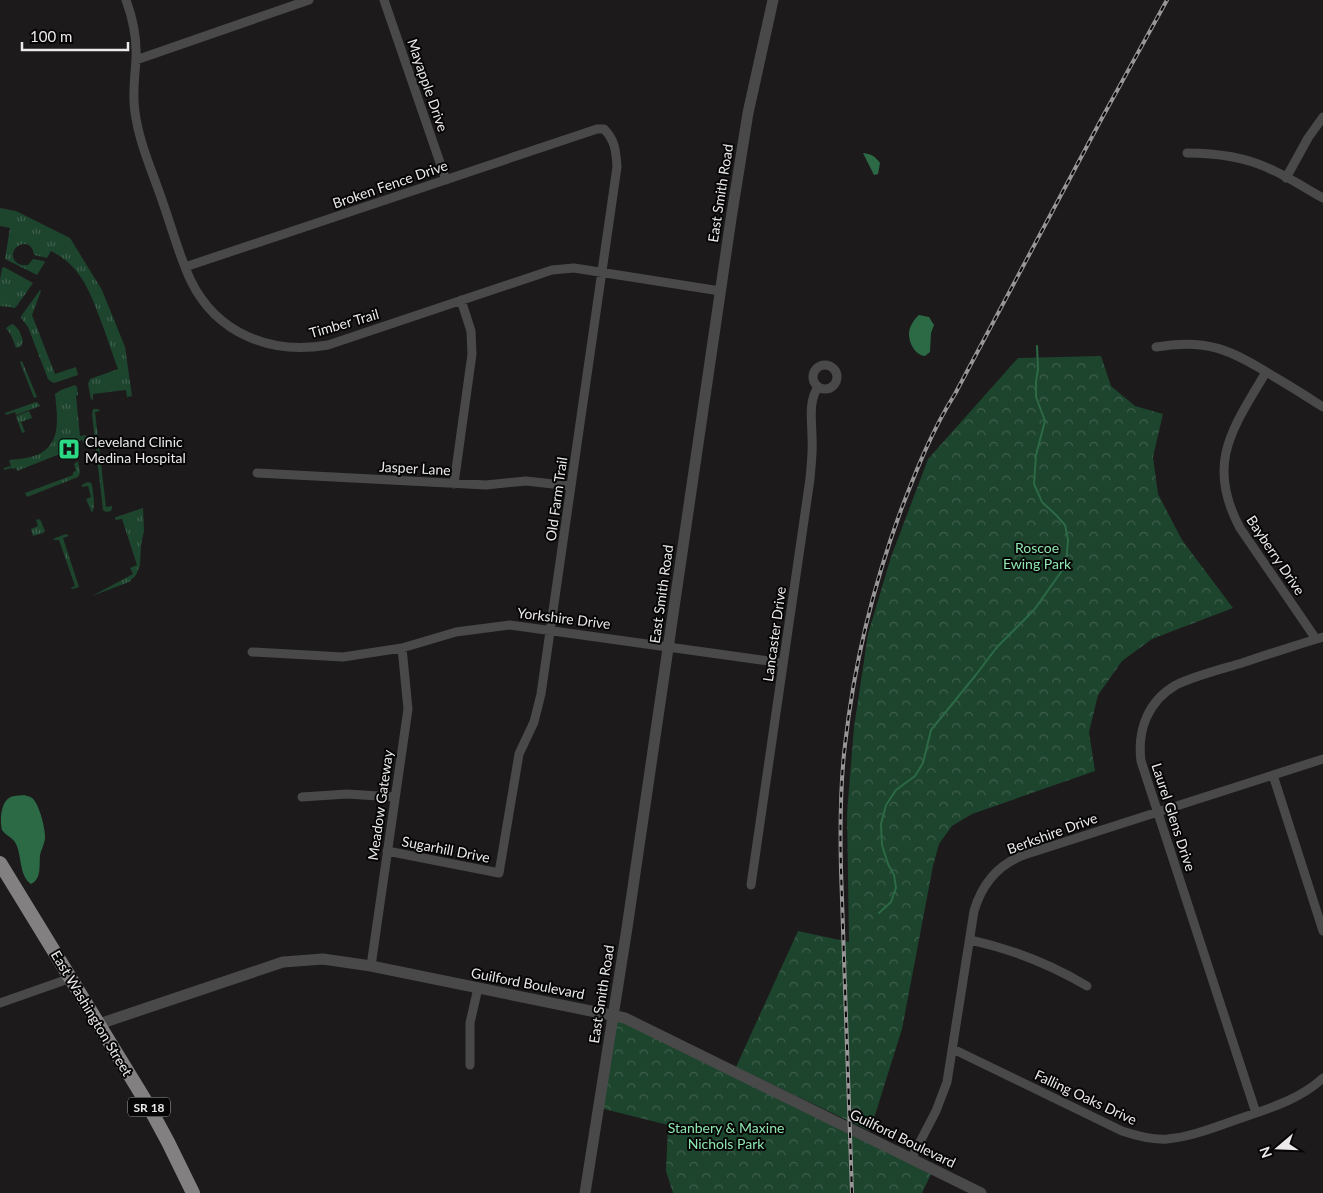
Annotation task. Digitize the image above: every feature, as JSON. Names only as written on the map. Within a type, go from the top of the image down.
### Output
[{"type":"highway","name":"East Washington Street","points":[[0,862],[148,1106],[193,1193]]},
{"type":"street","name":"Timber Trail","points":[[126,0],[134,30],[136,60],[133,97],[137,125],[185,268],[198,294],[207,306],[224,322],[243,334],[284,347],[328,345],[552,270],[574,268],[720,291]]},
{"type":"street","points":[[136,60],[309,0]]},
{"type":"street","name":"Mayapple Drive","points":[[384,0],[446,180]]},
{"type":"street","name":"East Smith Road","points":[[585,1193],[628,918],[720,291],[748,113],[772,0]]},
{"type":"street","points":[[1286,178],[1308,138],[1323,117]]},
{"type":"street","name":"Broken Fence Drive","points":[[185,268],[597,129],[604,129]]},
{"type":"street","name":"Old Farm Trail","points":[[500,873],[519,754],[534,722],[541,694],[618,167],[616,148],[613,140],[604,129]]},
{"type":"street","points":[[1187,153],[1220,154],[1269,168],[1323,198]]},
{"type":"street","points":[[454,484],[472,354],[471,331],[461,300]]},
{"type":"street","points":[[1156,347],[1182,344],[1210,346],[1237,355],[1323,407]]},
{"type":"street","name":"Bayberry Drive","points":[[1266,372],[1235,424],[1229,438],[1224,465],[1225,490],[1233,515],[1240,528],[1319,638]]},
{"type":"street","name":"Lancaster Drive","points":[[751,885],[810,479],[812,451],[811,412],[812,401],[818,387]]},
{"type":"street","name":"Jasper Lane","points":[[257,474],[486,485],[526,481],[572,486]]},
{"type":"street","name":"Yorkshire Drive","points":[[252,652],[343,657],[402,648],[456,632],[510,625],[784,663]]},
{"type":"street","name":"Laurel Glens Drive","points":[[1256,1113],[1141,761],[1142,728],[1152,707],[1159,699],[1183,682],[1319,638]]},
{"type":"street","name":"Meadow Gateway","points":[[371,966],[408,709],[402,648]]},
{"type":"street","name":"Berkshire Drive","points":[[912,1159],[942,1097],[947,1082],[974,911],[982,890],[998,870],[1009,862],[1027,854],[1323,759]]},
{"type":"street","points":[[1272,775],[1323,931]]},
{"type":"street","points":[[302,797],[347,794],[395,797]]},
{"type":"street","name":"Sugarhill Drive","points":[[387,851],[500,873]]},
{"type":"street","points":[[970,940],[1027,956],[1061,971],[1087,986]]},
{"type":"street","name":"Guilford Boulevard","points":[[99,1024],[283,962],[323,959],[371,966],[625,1018],[981,1193]]},
{"type":"street","points":[[0,1003],[71,978]]},
{"type":"street","points":[[470,1065],[470,1023],[478,988]]},
{"type":"street","name":"Falling Oaks Drive","points":[[952,1049],[1122,1131],[1150,1138],[1165,1139],[1191,1135],[1288,1102],[1312,1088],[1323,1078]]},
{"type":"green space","points":[[0,208],[16,211],[70,238],[102,290],[125,347],[132,396],[127,397],[126,390],[93,394],[93,400],[91,399],[88,384],[90,379],[118,369],[93,300],[77,272],[70,264],[51,251],[47,258],[34,255],[32,248],[24,244],[19,245],[13,252],[16,262],[22,265],[28,265],[33,259],[44,261],[37,275],[5,259],[10,228],[0,226]]},
{"type":"green space","points":[[4,267],[33,283],[14,308],[0,306],[0,280],[2,268]]},
{"type":"green space","points":[[40,290],[32,315],[55,374],[76,367],[78,375],[54,383],[48,379],[28,327],[21,318]]},
{"type":"green space","points":[[13,324],[19,330],[23,341],[21,346],[16,348],[6,328]]},
{"type":"green space","name":"Roscoe Ewing Park","points":[[1101,356],[1111,386],[1135,406],[1163,414],[1153,457],[1158,494],[1182,540],[1233,608],[1152,639],[1122,661],[1098,695],[1089,732],[1095,771],[972,814],[952,826],[939,844],[933,866],[902,1029],[870,1131],[736,1067],[798,931],[849,942],[847,814],[854,727],[868,634],[891,557],[928,459],[1018,358]]},
{"type":"green space","points":[[22,361],[37,397],[34,398],[20,362]]},
{"type":"green space","points":[[75,385],[78,395],[76,396],[80,436],[86,435],[87,445],[85,446],[82,440],[74,443],[75,451],[71,452],[70,450],[17,471],[16,468],[4,470],[4,468],[11,466],[9,460],[34,456],[48,448],[57,426],[55,394]]},
{"type":"green space","points":[[36,402],[40,406],[16,415],[15,412],[6,415],[5,413]]},
{"type":"green space","points":[[93,409],[100,411],[95,412],[106,507],[112,506],[111,511],[106,512],[103,510]]},
{"type":"green space","points":[[29,411],[32,418],[21,422],[25,432],[22,433],[16,416]]},
{"type":"green space","points":[[78,461],[80,473],[78,477],[27,497],[25,493],[73,475],[73,472],[76,471],[74,464]]},
{"type":"green space","points":[[88,482],[92,485],[94,507],[92,513],[86,499],[91,497],[88,486],[81,487]]},
{"type":"green space","points":[[143,508],[144,531],[140,565],[136,575],[129,582],[92,596],[133,574],[130,568],[137,565],[122,519],[116,520],[115,518]]},
{"type":"green space","points":[[39,519],[45,531],[33,536],[31,529],[38,526],[36,520]]},
{"type":"green space","points":[[66,534],[69,536],[63,538],[79,587],[73,589],[70,588],[75,586],[59,540],[53,540]]},
{"type":"green space","name":"Stanbery & Maxine Nichols Park","points":[[615,1017],[931,1174],[922,1193],[673,1193],[666,1171],[668,1125],[600,1108]]},
{"type":"shaded area","points":[[863,153],[873,156],[880,163],[878,174],[874,175]]},
{"type":"shaded area","points":[[919,315],[929,317],[934,325],[931,333],[930,352],[925,356],[916,351],[911,345],[909,337],[911,326]]},
{"type":"shaded area","points":[[24,795],[31,797],[35,801],[45,835],[37,879],[31,884],[24,876],[15,842],[2,830],[1,822],[1,813],[6,801],[12,796]]},
{"type":"waterway","points":[[879,913],[891,902],[896,888],[894,875],[882,845],[881,824],[886,805],[896,790],[915,776],[923,763],[931,730],[997,647],[1034,610],[1066,565],[1068,540],[1065,525],[1042,502],[1034,484],[1036,455],[1045,421],[1036,397],[1037,346]]},
{"type":"railway","points":[[852,1193],[841,870],[841,791],[849,715],[859,655],[873,596],[901,510],[932,436],[1167,0]]},
{"type":"place","name":"Cleveland Clinic Medina Hospital","points":[[69,449]]}]
